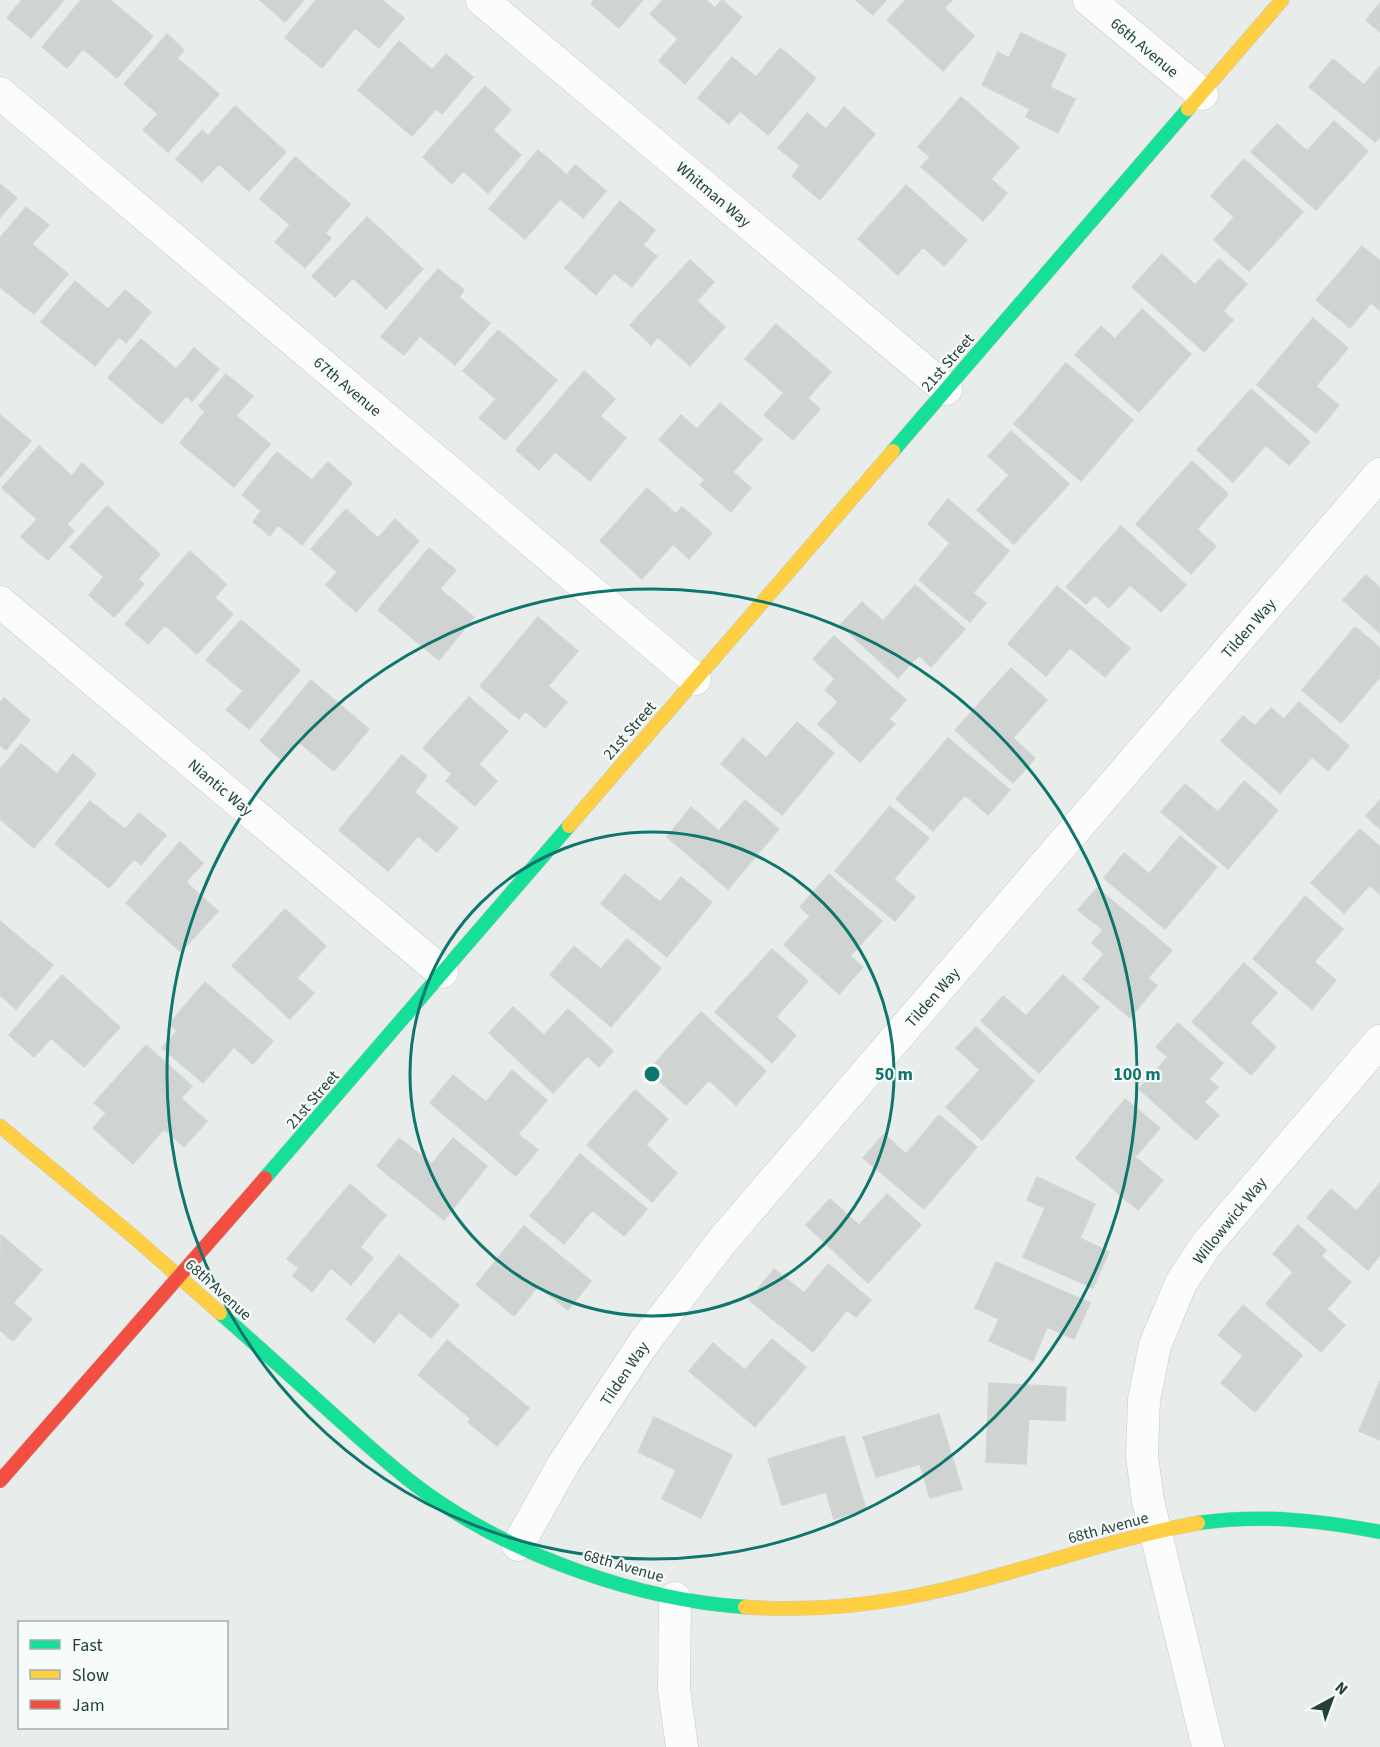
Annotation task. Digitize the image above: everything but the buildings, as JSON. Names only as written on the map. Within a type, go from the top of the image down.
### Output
[{"type":"street","name":"Whitman Way","points":[[482,0],[946,389]]},
{"type":"street","name":"66th Avenue","points":[[1089,0],[1202,94]]},
{"type":"street","name":"21st Street","points":[[0,1481],[180,1277],[1282,0]]},
{"type":"street","name":"67th Avenue","points":[[0,93],[695,679]]},
{"type":"street","name":"Tilden Way","points":[[518,1545],[564,1463],[639,1350],[723,1240],[1380,474]]},
{"type":"street","name":"Niantic Way","points":[[0,602],[442,972]]},
{"type":"street","name":"Willowwick Way","points":[[1209,1747],[1148,1501],[1142,1456],[1144,1400],[1155,1345],[1181,1283],[1206,1245],[1380,1041]]},
{"type":"street","name":"68th Avenue","points":[[0,1126],[180,1277],[395,1470],[455,1512],[518,1545],[585,1573],[675,1598],[718,1605],[790,1608],[850,1605],[910,1596],[990,1577],[1155,1531],[1210,1521],[1256,1517],[1318,1520],[1380,1532]]},
{"type":"street","points":[[675,1598],[674,1689],[682,1747]]},
{"type":"traffic: fast","points":[[893,451],[1188,109]]},
{"type":"traffic: fast","points":[[265,1178],[569,826]]},
{"type":"traffic: fast","points":[[220,1313],[391,1466],[461,1516],[537,1555],[578,1571],[662,1595],[704,1603],[745,1607]]},
{"type":"traffic: fast","points":[[1198,1523],[1244,1519],[1289,1520],[1335,1524],[1380,1532]]},
{"type":"traffic: slow","points":[[1188,109],[1282,0]]},
{"type":"traffic: slow","points":[[569,826],[893,451]]},
{"type":"traffic: slow","points":[[0,1126],[135,1238],[220,1313]]},
{"type":"traffic: slow","points":[[745,1607],[786,1609],[828,1607],[909,1597],[982,1580],[1125,1539],[1198,1523]]},
{"type":"traffic: jam","points":[[0,1481],[265,1178]]}]
